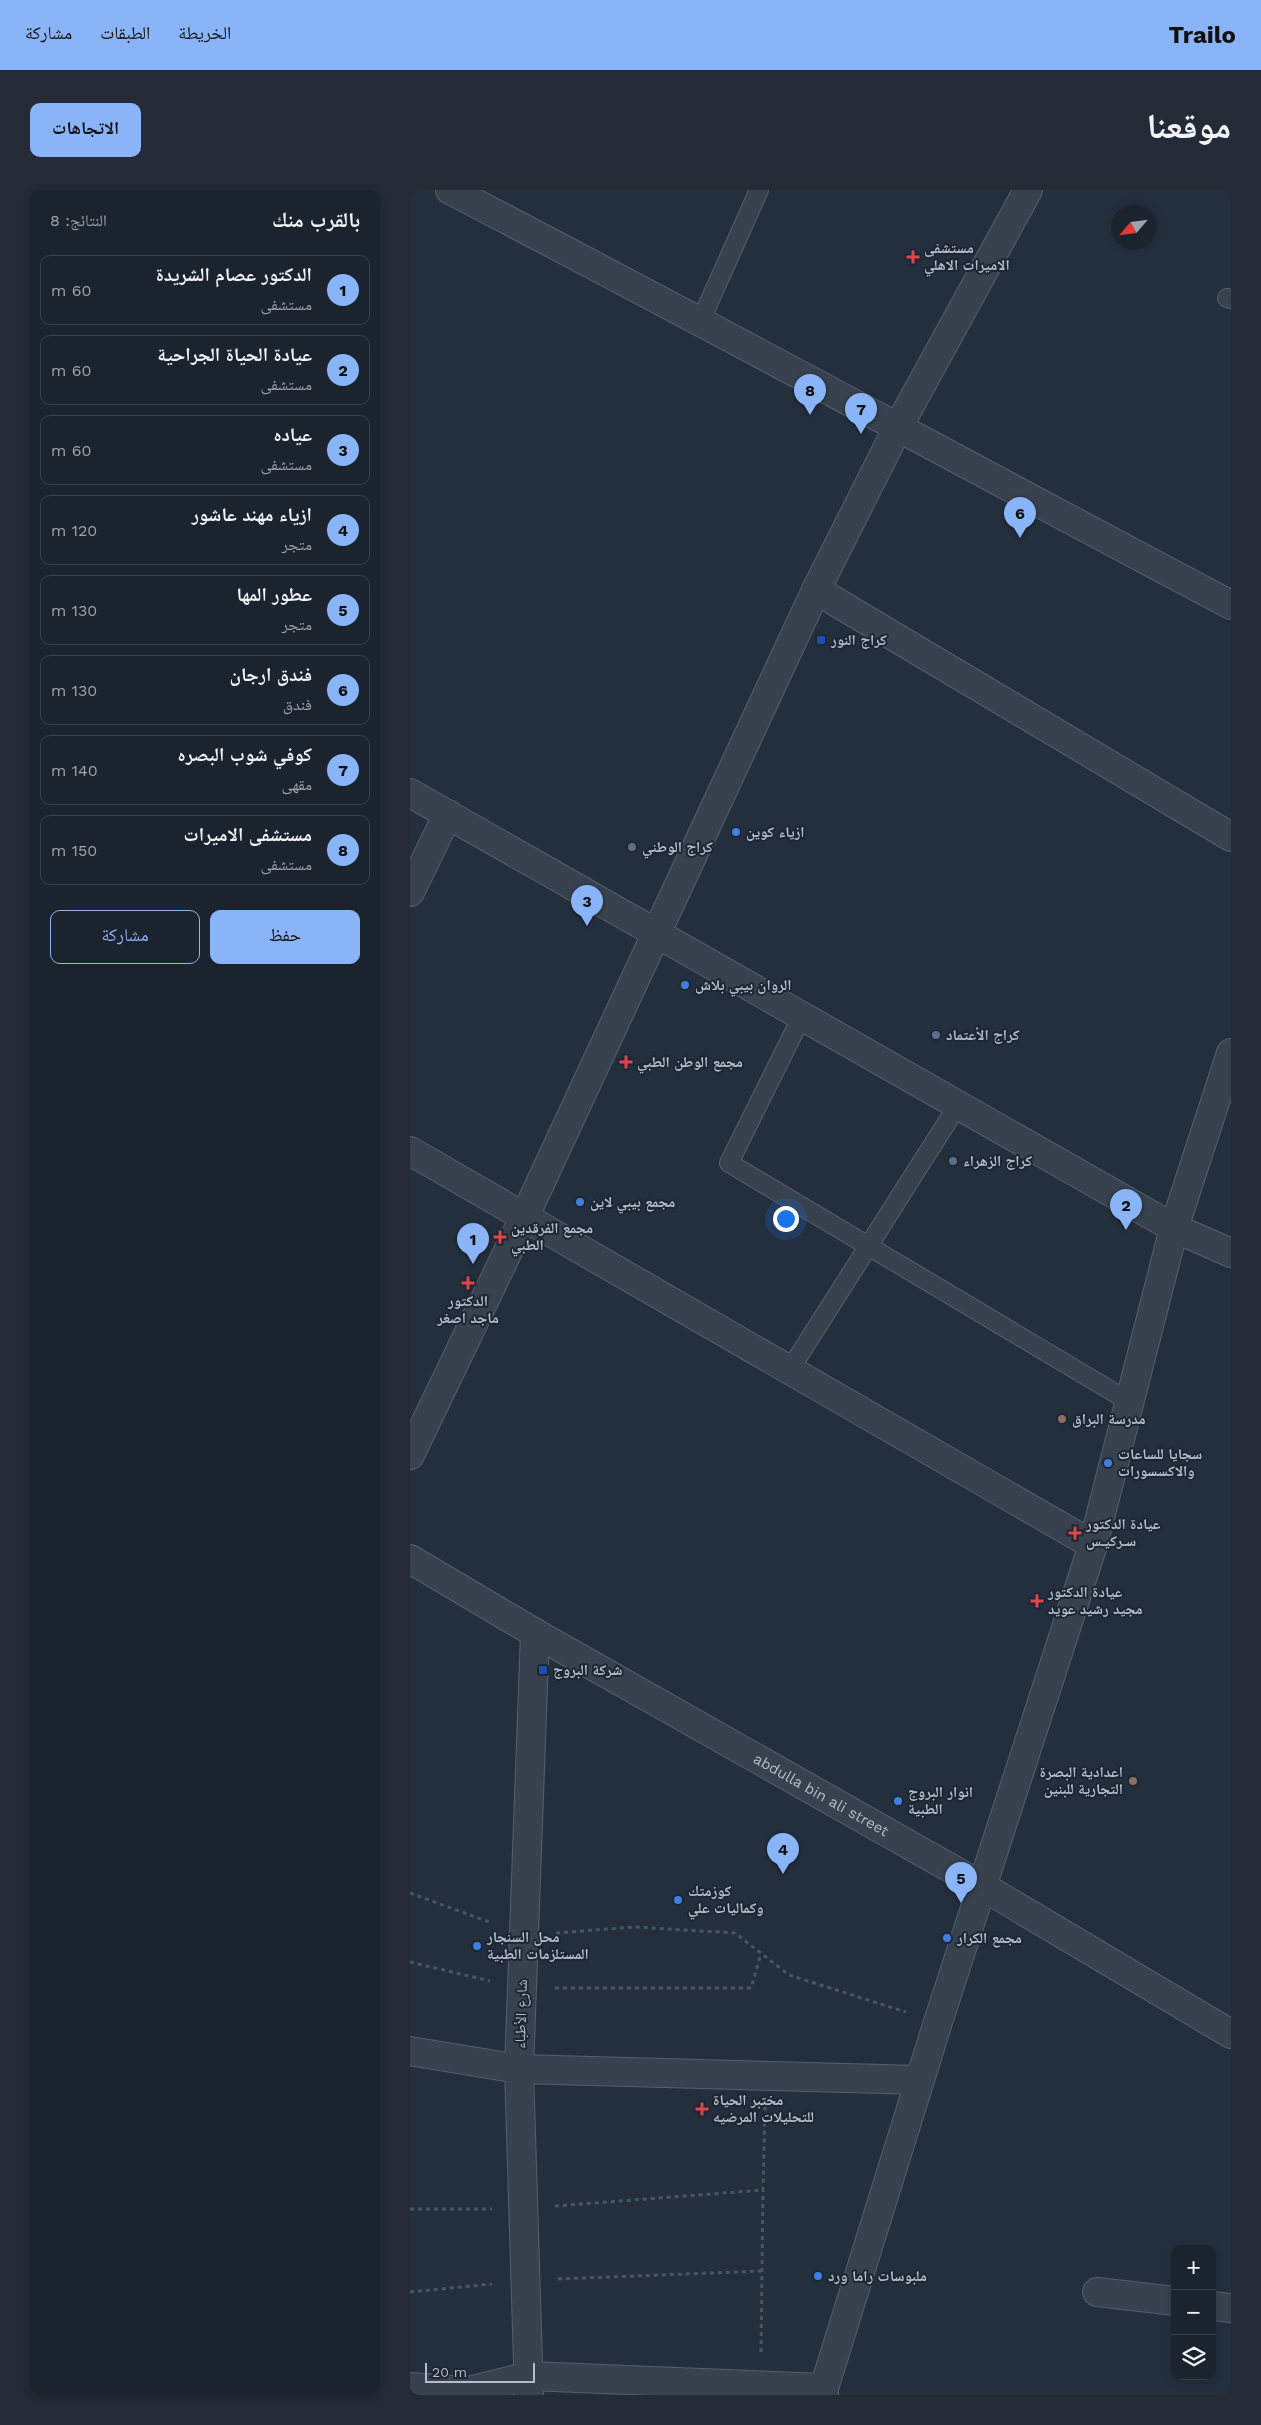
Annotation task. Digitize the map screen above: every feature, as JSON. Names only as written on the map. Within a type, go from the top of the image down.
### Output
[{"type":"street","points":[[450,190],[701,320],[897,429],[1231,605]]},
{"type":"street","points":[[410,1455],[524,1218],[816,590],[897,429],[1028,190]]},
{"type":"street","points":[[816,590],[1231,837]]},
{"type":"street","points":[[410,794],[1174,1228],[1231,1253]]},
{"type":"street","points":[[410,892],[448,814]]},
{"type":"street","points":[[410,2387],[468,2391],[529,2386],[760,2385],[824,2391],[938,2022],[1093,1546],[1174,1228],[1231,1053]]},
{"type":"street","points":[[410,1151],[1093,1546]]},
{"type":"street","name":"abdulla bin ali street","points":[[410,1559],[535,1634],[982,1886],[1231,2034]]},
{"type":"street","name":"شارع الأطباء","points":[[529,2386],[519,2069],[535,1634]]},
{"type":"street","points":[[410,2051],[519,2069],[920,2080]]},
{"type":"street","points":[[1097,2292],[1171,2301]]},
{"type":"street","points":[[1216,2306],[1231,2308]]},
{"type":"lane","points":[[701,320],[760,190]]},
{"type":"lane","points":[[802,1016],[729,1163],[1130,1402]]},
{"type":"lane","points":[[790,1370],[958,1105]]},
{"type":"path","points":[[410,1893],[524,1935],[634,1927],[735,1933],[789,1975],[938,2022]]},
{"type":"path","points":[[410,1962],[522,1988],[751,1988],[761,1954]]},
{"type":"path","points":[[760,2385],[766,2076]]},
{"type":"path","points":[[410,2209],[524,2208],[763,2190]]},
{"type":"path","points":[[410,2292],[526,2280],[762,2272]]},
{"type":"place","name":"مستشفى الاميرات الاهلي","points":[[913,257]]},
{"type":"place","name":"مستشفى الاميرات","points":[[810,415]]},
{"type":"place","name":"كوفي شوب البصره","points":[[861,434]]},
{"type":"place","name":"فندق ارجان","points":[[1020,538]]},
{"type":"place","name":"كراج النور","points":[[821,640]]},
{"type":"place","name":"ازياء كوين","points":[[736,832]]},
{"type":"place","name":"كراج الوطني","points":[[632,847]]},
{"type":"place","name":"عياده","points":[[587,926]]},
{"type":"place","name":"الروان بيبي بلاش","points":[[685,985]]},
{"type":"place","name":"كراج الأعتماد","points":[[936,1035]]},
{"type":"place","name":"مجمع الوطن الطبي","points":[[626,1062]]},
{"type":"place","name":"كراج الزهراء","points":[[953,1161]]},
{"type":"place","name":"مجمع بيبي لاين","points":[[580,1202]]},
{"type":"place","name":"عيادة الحياة الجراحية","points":[[1126,1230]]},
{"type":"place","name":"مجمع الفرقدين الطبي","points":[[500,1237]]},
{"type":"place","name":"الدكتور عصام الشريدة","points":[[473,1264]]},
{"type":"place","name":"الدكتور ماجد اصغر","points":[[468,1283]]},
{"type":"place","name":"مدرسة البراق","points":[[1062,1419]]},
{"type":"place","name":"سجايا للساعات والاكسسورات","points":[[1108,1463]]},
{"type":"place","name":"عيادة الدكتور سـركيـس","points":[[1075,1533]]},
{"type":"place","name":"عيادة الدكتور مجيد رشيد عويد","points":[[1037,1601]]},
{"type":"place","name":"شركة البروج","points":[[543,1670]]},
{"type":"place","name":"اعدادية البصرة التجارية للبنين","points":[[1133,1781]]},
{"type":"place","name":"انوار البروج الطبية","points":[[898,1801]]},
{"type":"place","name":"ازياء مهند عاشور","points":[[783,1874]]},
{"type":"place","name":"كوزمتك وكماليات علي","points":[[678,1900]]},
{"type":"place","name":"عطور المها","points":[[961,1903]]},
{"type":"place","name":"مجمع الكرار","points":[[947,1938]]},
{"type":"place","name":"محل السنجار المستلزمات الطبية","points":[[477,1946]]},
{"type":"place","name":"مختبر الحياة للتحليلات المرضيه","points":[[702,2109]]},
{"type":"place","name":"ملبوسات راما ورد","points":[[818,2276]]}]
